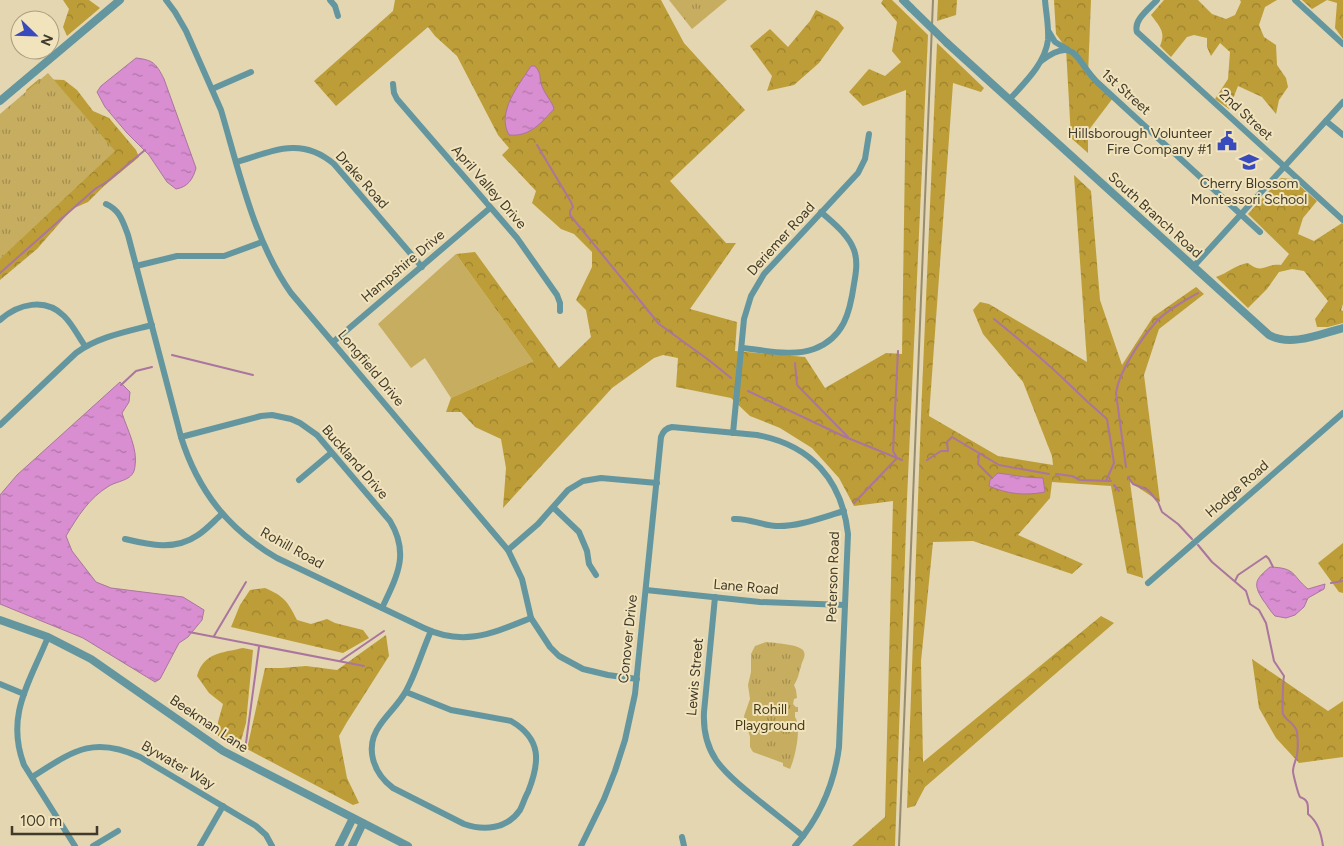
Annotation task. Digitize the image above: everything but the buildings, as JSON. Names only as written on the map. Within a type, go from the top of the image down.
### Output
[{"type":"street","points":[[0,100],[120,0]]},
{"type":"street","name":"Longfield Drive","points":[[166,0],[180,21],[221,110],[262,242],[286,287],[508,550],[522,579],[531,618],[550,647],[571,664],[594,673],[637,679]]},
{"type":"street","points":[[330,0],[338,16]]},
{"type":"street","name":"South Branch Road","points":[[903,0],[1009,100],[1274,338],[1291,340],[1343,328]]},
{"type":"street","points":[[1041,61],[1046,47],[1048,30],[1045,0]]},
{"type":"street","name":"2nd Street","points":[[1157,0],[1138,20],[1137,32],[1343,220]]},
{"type":"street","points":[[1295,0],[1343,44]]},
{"type":"street","name":"1st Street","points":[[1048,30],[1055,42],[1077,55],[1090,76],[1260,232]]},
{"type":"street","points":[[1009,100],[1041,61],[1051,54],[1067,49]]},
{"type":"street","points":[[212,89],[251,72]]},
{"type":"street","name":"April Valley Drive","points":[[393,84],[397,99],[517,238],[557,295],[560,311]]},
{"type":"street","points":[[1194,266],[1343,102]]},
{"type":"street","points":[[1326,121],[1343,135]]},
{"type":"street","name":"Deriemer Road","points":[[733,432],[747,306],[756,285],[862,166],[868,148],[869,134]]},
{"type":"street","name":"Drake Road","points":[[237,162],[277,149],[299,148],[319,154],[334,164],[422,267]]},
{"type":"street","name":"Rohill Road","points":[[106,204],[113,207],[123,221],[181,437],[190,463],[222,514],[251,540],[277,558],[431,631],[450,636],[472,637],[497,631],[531,618]]},
{"type":"street","name":"Hampshire Drive","points":[[333,342],[490,208]]},
{"type":"street","points":[[742,348],[789,352],[805,351],[832,339],[844,325],[851,305],[856,260],[850,242],[821,212]]},
{"type":"street","points":[[136,266],[177,256],[224,256],[262,242]]},
{"type":"street","points":[[0,320],[10,312],[24,306],[47,306],[64,316],[85,346]]},
{"type":"street","points":[[0,425],[76,352],[85,346],[107,337],[152,326]]},
{"type":"street","name":"Hodge Road","points":[[1148,583],[1343,413]]},
{"type":"street","name":"Buckland Drive","points":[[181,437],[250,418],[272,415],[291,419],[317,435],[390,521],[398,538],[400,566],[382,608]]},
{"type":"street","name":"Peterson Road","points":[[668,428],[733,432],[774,439],[790,445],[818,465],[831,482],[844,511],[848,534],[840,739],[837,761],[829,792],[823,806],[795,846]]},
{"type":"street","name":"Conover Drive","points":[[581,846],[604,799],[621,754],[629,721],[637,679],[662,436],[663,432],[668,428]]},
{"type":"street","points":[[299,480],[331,453]]},
{"type":"street","points":[[508,550],[538,524],[568,490],[576,484],[592,478],[657,483]]},
{"type":"street","points":[[554,508],[580,532],[587,551],[589,564],[596,575]]},
{"type":"street","points":[[734,519],[744,518],[764,524],[783,526],[844,511]]},
{"type":"street","points":[[125,539],[155,546],[172,546],[199,535],[222,514]]},
{"type":"street","name":"Lane Road","points":[[646,590],[760,602],[845,605]]},
{"type":"street","name":"Lewis Street","points":[[715,597],[704,722],[710,750],[725,773],[803,836]]},
{"type":"street","name":"Beekman Lane","points":[[0,620],[48,637],[85,655],[111,671],[223,751],[408,846]]},
{"type":"street","points":[[406,692],[452,710],[511,721],[530,737],[536,752],[536,769],[520,809],[508,821],[484,829],[464,824],[393,788],[378,773],[374,763],[372,744],[378,726],[406,692],[431,631]]},
{"type":"street","points":[[48,637],[24,694],[19,709],[16,733],[20,753],[32,777],[74,846]]},
{"type":"street","points":[[0,684],[24,694]]},
{"type":"street","name":"Bywater Way","points":[[32,777],[72,753],[104,746],[115,747],[140,757],[261,829],[272,846]]},
{"type":"street","points":[[200,846],[223,806]]},
{"type":"street","points":[[339,846],[353,818]]},
{"type":"street","points":[[352,846],[363,823]]},
{"type":"street","points":[[93,846],[118,831]]},
{"type":"street","points":[[682,837],[684,846]]},
{"type":"green space","points":[[63,0],[89,0],[100,8],[67,36],[63,27],[69,9]]},
{"type":"green space","points":[[395,0],[661,0],[684,43],[745,110],[670,181],[726,243],[736,243],[690,309],[737,322],[735,351],[805,357],[825,388],[886,353],[902,354],[906,90],[863,106],[849,92],[869,69],[885,76],[901,62],[892,51],[897,22],[881,3],[883,0],[892,0],[928,35],[907,499],[895,846],[852,846],[885,817],[893,501],[854,506],[839,478],[812,448],[780,428],[750,416],[731,398],[676,387],[678,358],[663,355],[654,358],[612,388],[503,508],[506,468],[501,439],[475,427],[461,412],[446,412],[451,398],[533,361],[456,254],[475,252],[559,368],[591,337],[586,310],[576,300],[592,267],[592,252],[574,234],[561,229],[532,203],[536,191],[502,155],[509,148],[498,135],[457,56],[428,27],[336,106],[314,81],[393,11]]},
{"type":"green space","points":[[669,0],[727,0],[692,29]]},
{"type":"green space","points":[[938,0],[957,0],[956,15],[937,21]]},
{"type":"green space","points":[[1054,0],[1091,0],[1088,75],[1113,98],[1088,131],[1088,153],[1071,138],[1066,48],[1056,34]]},
{"type":"green space","points":[[1164,0],[1198,0],[1212,14],[1226,19],[1235,15],[1241,2],[1240,0],[1277,0],[1265,7],[1259,25],[1264,37],[1276,45],[1277,65],[1286,78],[1288,87],[1279,100],[1276,114],[1262,97],[1238,86],[1229,109],[1215,99],[1228,79],[1230,52],[1220,43],[1211,56],[1207,47],[1207,38],[1194,35],[1187,37],[1171,57],[1160,46],[1162,33],[1151,15]]},
{"type":"green space","points":[[1302,0],[1327,0],[1312,9]]},
{"type":"green space","points":[[1327,0],[1343,0],[1343,39],[1335,28],[1337,3]]},
{"type":"green space","points":[[816,10],[838,21],[844,28],[819,63],[794,85],[767,91],[772,76],[750,46],[770,29],[788,47],[810,21]]},
{"type":"green space","points":[[937,43],[984,88],[981,92],[953,83],[929,416],[998,456],[1053,465],[1052,456],[1023,382],[983,334],[973,310],[980,302],[989,304],[1087,362],[1074,175],[1091,191],[1100,300],[1122,365],[1153,317],[1196,287],[1204,294],[1159,329],[1144,375],[1160,502],[1130,482],[1143,578],[1127,573],[1111,486],[1052,482],[1050,498],[1018,535],[1083,564],[1072,574],[973,541],[933,542],[921,661],[923,762],[1101,616],[1114,623],[925,787],[915,806],[907,808],[921,415]]},
{"type":"green space","points":[[48,73],[115,151],[0,259],[0,114]]},
{"type":"green space","points":[[39,79],[64,80],[77,90],[93,111],[109,118],[136,150],[139,157],[88,202],[72,209],[37,249],[0,280],[0,245],[28,97],[26,90]]},
{"type":"green space","points":[[1281,178],[1292,179],[1317,201],[1303,218],[1298,234],[1314,241],[1343,224],[1343,304],[1341,310],[1343,311],[1343,323],[1328,327],[1317,327],[1315,319],[1328,301],[1304,271],[1292,269],[1279,272],[1267,289],[1248,308],[1216,277],[1239,265],[1248,263],[1257,268],[1281,265],[1289,254],[1248,214]]},
{"type":"green space","points":[[456,254],[533,361],[451,398],[425,358],[411,368],[378,324]]},
{"type":"green space","points":[[1343,543],[1343,593],[1339,592],[1318,563]]},
{"type":"green space","points":[[265,588],[285,600],[297,620],[311,624],[327,619],[363,630],[369,638],[343,653],[231,627],[240,605],[250,590]]},
{"type":"green space","points":[[386,635],[389,656],[339,736],[347,778],[359,803],[353,805],[247,749],[265,668],[306,666],[337,670]]},
{"type":"green space","name":"Rohill Playground","points":[[766,642],[798,647],[804,652],[794,685],[797,698],[794,699],[793,704],[798,707],[795,717],[798,735],[790,769],[783,766],[783,763],[753,752],[750,747],[750,737],[744,716],[750,699],[748,685],[751,672],[751,654],[755,646]]},
{"type":"green space","points":[[243,648],[253,650],[246,723],[239,748],[218,736],[218,722],[223,704],[209,693],[197,676],[204,662],[209,658]]},
{"type":"green space","points":[[1252,659],[1328,711],[1343,701],[1343,757],[1299,763],[1276,738],[1259,708]]},
{"type":"water","points":[[136,58],[153,63],[164,79],[196,168],[189,182],[180,188],[176,189],[167,182],[149,155],[105,107],[97,92],[101,86]]},
{"type":"water","points":[[531,66],[535,66],[539,72],[543,89],[554,109],[540,124],[529,131],[523,134],[509,135],[505,117],[507,108],[515,90]]},
{"type":"water","points":[[120,382],[130,392],[129,402],[122,413],[135,453],[134,471],[129,477],[109,486],[96,496],[66,536],[72,551],[96,582],[111,588],[183,597],[204,610],[202,620],[188,637],[179,643],[160,679],[155,682],[83,638],[0,604],[0,495],[17,475]]},
{"type":"water","points":[[998,473],[1043,478],[1045,492],[1016,494],[989,486],[990,480]]},
{"type":"water","points":[[1270,567],[1285,569],[1293,573],[1308,589],[1325,584],[1324,589],[1308,598],[1304,607],[1295,615],[1286,618],[1275,616],[1257,589],[1259,578]]},
{"type":"waterway","points":[[537,145],[571,202],[573,207],[570,215],[659,324],[731,378]]},
{"type":"waterway","points":[[0,273],[95,189],[108,181],[145,150]]},
{"type":"waterway","points":[[1126,467],[1116,393],[1121,375],[1138,346],[1156,322],[1170,310],[1198,293]]},
{"type":"waterway","points":[[994,319],[1061,376],[1107,419],[1114,463],[1106,481]]},
{"type":"waterway","points":[[854,503],[897,458],[893,451],[898,351]]},
{"type":"waterway","points":[[172,355],[253,375]]},
{"type":"waterway","points":[[795,363],[797,385],[848,437]]},
{"type":"waterway","points":[[121,385],[136,371],[152,367]]},
{"type":"waterway","points":[[748,391],[843,436],[902,460]]},
{"type":"waterway","points":[[927,460],[941,451],[948,451],[947,442],[952,437],[999,465],[1049,474]]},
{"type":"waterway","points":[[979,455],[978,464],[992,478]]},
{"type":"waterway","points":[[1056,474],[1072,476],[1080,480],[1111,481]]},
{"type":"waterway","points":[[1128,477],[1133,484],[1148,490],[1158,502],[1162,512],[1178,524],[1192,539]]},
{"type":"waterway","points":[[1114,485],[1119,491]]},
{"type":"waterway","points":[[1198,545],[1212,562],[1246,591],[1250,604],[1259,610],[1266,623],[1274,661],[1284,676],[1283,714],[1297,732],[1297,757],[1293,767],[1296,784],[1300,797],[1307,803],[1308,814],[1318,828],[1323,846]]},
{"type":"waterway","points":[[1235,581],[1238,575],[1266,556],[1273,567]]},
{"type":"waterway","points":[[1331,583],[1343,581]]},
{"type":"waterway","points":[[214,636],[246,582]]},
{"type":"waterway","points":[[340,661],[384,631]]},
{"type":"waterway","points":[[189,632],[364,666]]},
{"type":"waterway","points":[[246,743],[259,647]]},
{"type":"railway","points":[[899,846],[933,0]]},
{"type":"place","name":"Hillsborough Volunteer Fire Company #1","points":[[1227,141]]},
{"type":"place","name":"Cherry Blossom Montessori School","points":[[1249,162]]}]
